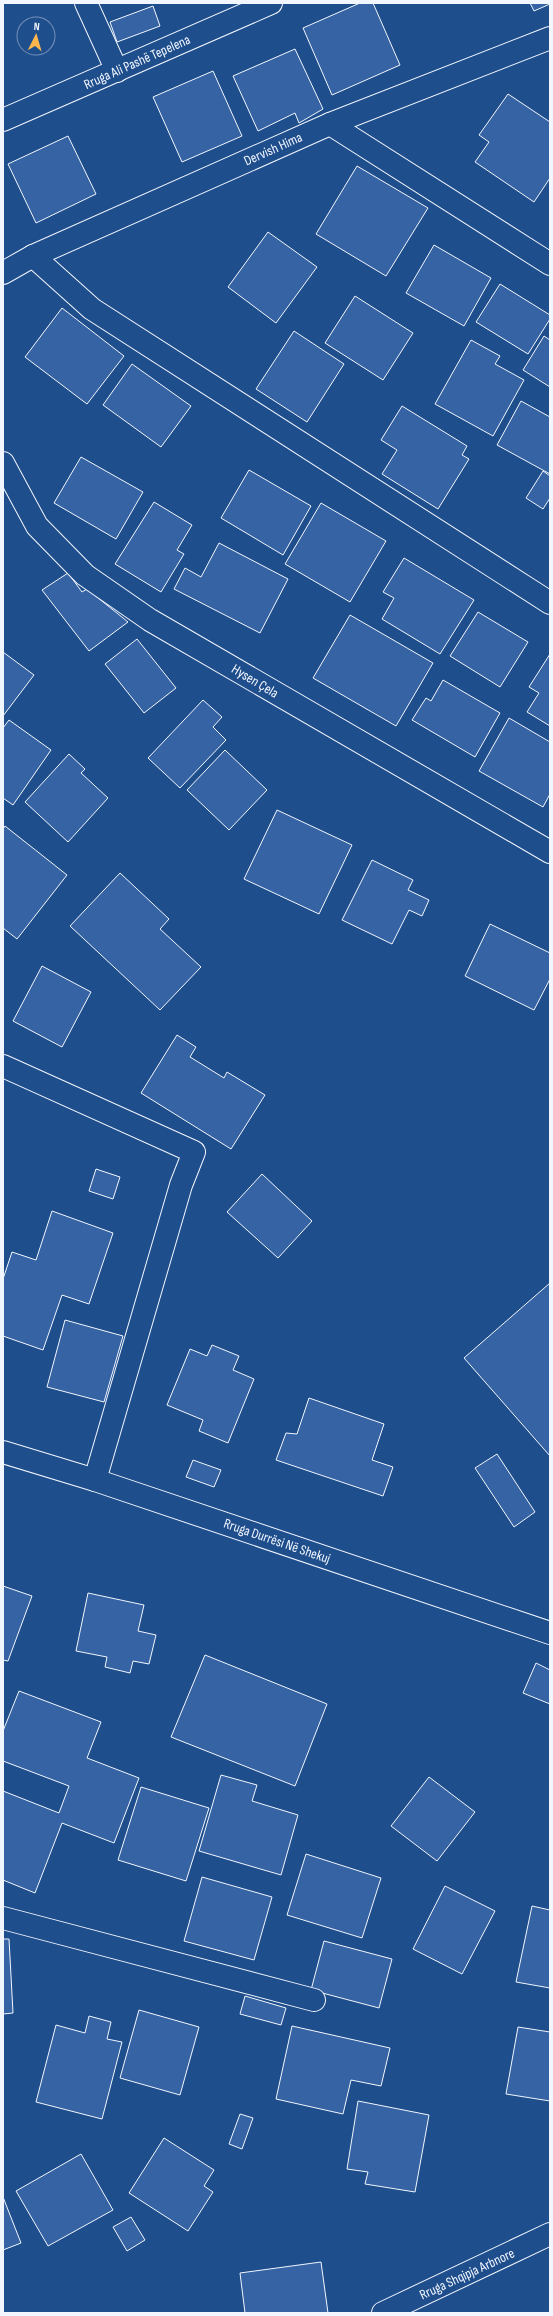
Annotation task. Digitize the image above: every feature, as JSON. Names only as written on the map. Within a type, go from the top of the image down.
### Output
[{"type":"street","points":[[86,3],[117,71]]},
{"type":"street","name":"Rruga Ali Pashë Tepelena","points":[[3,120],[271,3]]},
{"type":"street","name":"Dervish Hima","points":[[3,273],[33,256],[330,124],[550,38]]},
{"type":"street","points":[[330,124],[550,264]]},
{"type":"street","points":[[33,256],[92,309],[550,603]]},
{"type":"street","name":"Hysen Çela","points":[[3,463],[37,526],[85,575],[150,620],[550,852]]},
{"type":"street","points":[[3,1066],[194,1152],[181,1185],[95,1480]]},
{"type":"street","name":"Rruga Durrësi Në Shekuj","points":[[3,1452],[95,1480],[550,1633]]},
{"type":"street","points":[[3,1918],[314,2000]]},
{"type":"street","name":"Rruga Shqipja Arbnore","points":[[383,2313],[550,2234]]},
{"type":"building","points":[[360,3],[373,3],[400,65],[332,95],[303,28]]},
{"type":"building","points":[[530,3],[550,3],[550,4],[534,11]]},
{"type":"building","points":[[153,6],[160,26],[117,42],[110,22]]},
{"type":"building","points":[[295,49],[323,109],[299,123],[295,113],[258,131],[233,76]]},
{"type":"building","points":[[213,71],[242,136],[182,162],[153,97]]},
{"type":"building","points":[[508,94],[550,122],[550,178],[534,202],[475,162],[489,142],[479,135]]},
{"type":"building","points":[[68,136],[96,194],[36,223],[8,164]]},
{"type":"building","points":[[357,166],[428,208],[386,276],[316,234]]},
{"type":"building","points":[[268,232],[317,267],[276,323],[228,287]]},
{"type":"building","points":[[434,245],[491,278],[464,326],[406,293]]},
{"type":"building","points":[[500,284],[550,315],[550,319],[528,354],[476,322]]},
{"type":"building","points":[[355,296],[413,333],[383,380],[325,343]]},
{"type":"building","points":[[62,308],[124,356],[87,404],[25,357]]},
{"type":"building","points":[[294,331],[344,364],[307,422],[256,389]]},
{"type":"building","points":[[544,336],[550,340],[550,387],[523,370]]},
{"type":"building","points":[[471,340],[500,356],[495,364],[524,380],[493,436],[435,404]]},
{"type":"building","points":[[132,364],[191,406],[161,447],[103,405]]},
{"type":"building","points":[[521,401],[550,417],[550,474],[497,445]]},
{"type":"building","points":[[402,406],[467,446],[462,455],[469,459],[438,509],[382,474],[397,450],[381,440]]},
{"type":"building","points":[[81,457],[143,492],[116,539],[54,503]]},
{"type":"building","points":[[249,470],[311,506],[283,555],[221,518]]},
{"type":"building","points":[[543,471],[550,476],[550,498],[543,509],[526,498]]},
{"type":"building","points":[[154,502],[192,525],[177,550],[184,554],[161,592],[115,564]]},
{"type":"building","points":[[321,503],[386,541],[350,602],[285,564]]},
{"type":"building","points":[[219,543],[288,579],[260,633],[174,589],[185,568],[201,577]]},
{"type":"building","points":[[404,558],[474,600],[440,654],[382,619],[394,598],[383,592]]},
{"type":"building","points":[[68,573],[82,592],[87,589],[128,622],[89,651],[42,590]]},
{"type":"building","points":[[478,612],[528,642],[500,687],[450,656]]},
{"type":"building","points":[[350,615],[433,663],[396,726],[313,678]]},
{"type":"building","points":[[137,639],[176,688],[144,713],[105,664]]},
{"type":"building","points":[[3,652],[34,675],[3,716]]},
{"type":"building","points":[[550,654],[550,726],[527,712],[539,693],[529,687]]},
{"type":"building","points":[[443,680],[500,713],[475,757],[412,720],[426,698],[431,701]]},
{"type":"building","points":[[203,700],[222,717],[213,727],[226,740],[180,788],[148,758]]},
{"type":"building","points":[[509,718],[550,742],[550,794],[543,807],[479,771]]},
{"type":"building","points":[[9,720],[51,750],[13,805],[3,798],[3,728]]},
{"type":"building","points":[[225,750],[267,790],[229,830],[187,790]]},
{"type":"building","points":[[69,754],[85,769],[81,773],[108,798],[68,842],[25,802]]},
{"type":"building","points":[[277,810],[352,845],[319,914],[244,879]]},
{"type":"building","points":[[5,826],[67,875],[17,939],[3,928],[3,829]]},
{"type":"building","points":[[372,860],[413,880],[408,890],[429,900],[422,916],[409,910],[392,944],[342,920]]},
{"type":"building","points":[[120,873],[169,919],[160,929],[201,967],[160,1010],[70,926]]},
{"type":"building","points":[[490,924],[550,953],[550,979],[534,1010],[465,976]]},
{"type":"building","points":[[42,966],[91,992],[62,1047],[13,1021]]},
{"type":"building","points":[[177,1035],[196,1047],[190,1057],[224,1078],[227,1072],[265,1095],[231,1149],[141,1093]]},
{"type":"building","points":[[96,1169],[120,1177],[113,1199],[89,1191]]},
{"type":"building","points":[[262,1174],[312,1221],[278,1258],[227,1212]]},
{"type":"building","points":[[52,1211],[113,1233],[89,1304],[62,1295],[43,1350],[3,1336],[3,1279],[12,1252],[36,1260]]},
{"type":"building","points":[[550,1283],[550,1456],[464,1358]]},
{"type":"building","points":[[65,1320],[123,1336],[104,1402],[47,1387]]},
{"type":"building","points":[[212,1345],[239,1356],[233,1370],[254,1379],[228,1443],[199,1431],[203,1420],[167,1405],[190,1349],[207,1356]]},
{"type":"building","points":[[309,1398],[384,1424],[372,1460],[393,1467],[383,1496],[276,1460],[286,1433],[297,1434]]},
{"type":"building","points":[[497,1454],[535,1512],[514,1527],[475,1468]]},
{"type":"building","points":[[193,1460],[221,1470],[214,1487],[186,1477]]},
{"type":"building","points":[[3,1586],[32,1596],[8,1661],[3,1660]]},
{"type":"building","points":[[88,1593],[144,1605],[138,1631],[156,1635],[149,1664],[133,1661],[130,1673],[105,1667],[107,1657],[76,1651]]},
{"type":"building","points":[[205,1655],[327,1704],[295,1786],[171,1737]]},
{"type":"building","points":[[536,1663],[550,1670],[550,1704],[523,1693]]},
{"type":"building","points":[[19,1691],[101,1722],[87,1758],[139,1778],[114,1843],[62,1823],[35,1893],[3,1880],[3,1791],[59,1813],[69,1786],[3,1761],[3,1731]]},
{"type":"building","points":[[221,1775],[257,1785],[252,1801],[298,1815],[281,1875],[199,1851]]},
{"type":"building","points":[[429,1777],[475,1812],[437,1861],[391,1826]]},
{"type":"building","points":[[141,1787],[209,1808],[186,1881],[118,1860]]},
{"type":"building","points":[[306,1854],[381,1878],[362,1938],[287,1915]]},
{"type":"building","points":[[202,1877],[272,1897],[254,1960],[184,1941]]},
{"type":"building","points":[[445,1886],[495,1911],[462,1974],[413,1949]]},
{"type":"building","points":[[532,1906],[550,1910],[550,1988],[516,1982]]},
{"type":"building","points":[[3,1939],[9,1939],[13,2013],[3,2014]]},
{"type":"building","points":[[324,1941],[392,1959],[379,2008],[311,1990]]},
{"type":"building","points":[[245,1996],[286,2008],[281,2025],[240,2014]]},
{"type":"building","points":[[139,2010],[199,2027],[180,2095],[120,2078]]},
{"type":"building","points":[[89,2016],[111,2022],[107,2039],[122,2042],[102,2119],[36,2102],[56,2025],[85,2033]]},
{"type":"building","points":[[292,2026],[390,2048],[381,2086],[351,2080],[343,2114],[276,2099]]},
{"type":"building","points":[[518,2027],[550,2032],[550,2101],[506,2094]]},
{"type":"building","points":[[358,2101],[429,2115],[415,2192],[365,2184],[368,2172],[347,2169]]},
{"type":"building","points":[[240,2114],[253,2118],[242,2149],[229,2144]]},
{"type":"building","points":[[164,2138],[214,2170],[204,2186],[213,2192],[188,2231],[129,2193]]},
{"type":"building","points":[[81,2154],[113,2210],[48,2246],[16,2191]]},
{"type":"building","points":[[3,2197],[21,2243],[3,2250]]},
{"type":"building","points":[[131,2217],[145,2240],[127,2251],[113,2227]]},
{"type":"building","points":[[321,2262],[328,2313],[245,2313],[240,2273]]}]
